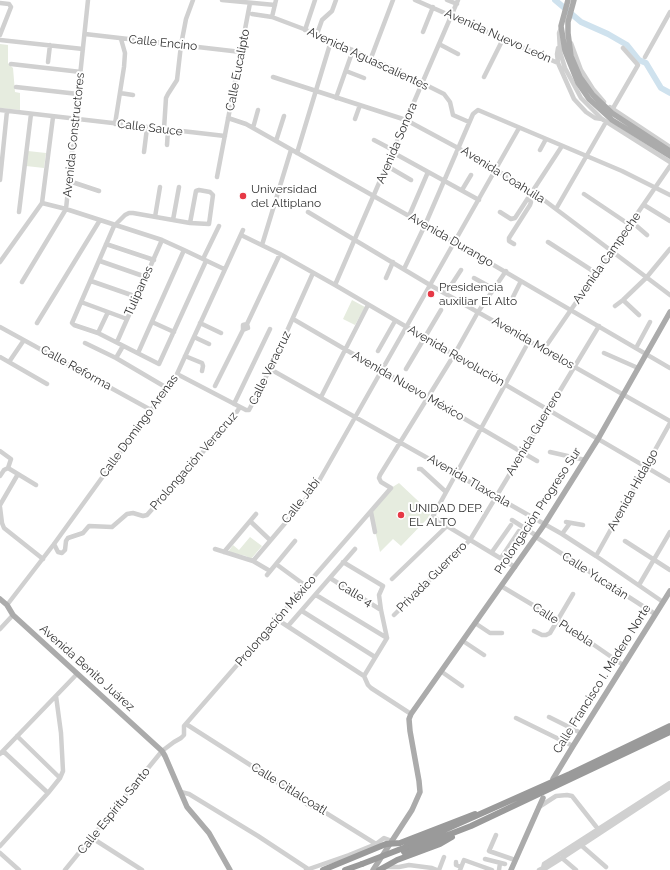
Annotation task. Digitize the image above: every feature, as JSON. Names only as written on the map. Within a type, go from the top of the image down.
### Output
[{"type":"highway","points":[[405,850],[670,726]]},
{"type":"highway","points":[[381,869],[397,860],[440,844],[471,826],[670,732]]},
{"type":"highway","points":[[323,870],[391,842],[400,843],[465,817],[498,807]]},
{"type":"highway","points":[[345,870],[360,867],[471,826]]},
{"type":"main road","points":[[571,1],[566,23],[568,43],[575,68],[591,97],[612,113],[670,151]]},
{"type":"main road","points":[[566,23],[561,26],[565,51],[578,83],[612,120],[670,156]]},
{"type":"main road","name":"Prolongación Progreso Sur","points":[[411,714],[544,525],[598,439],[622,394],[670,312]]},
{"type":"main road","name":"Calle Francisco I. Madero Norte","points":[[554,779],[670,591]]},
{"type":"main road","name":"Avenida Benito Juárez","points":[[0,599],[7,605],[13,615],[162,751]]},
{"type":"main road","points":[[373,870],[412,810],[420,792],[410,731],[409,719],[411,714]]},
{"type":"main road","points":[[162,751],[166,756],[187,807],[209,833],[230,870]]},
{"type":"main road","points":[[511,870],[537,808],[543,798]]},
{"type":"street","name":"Avenida Constructores","points":[[22,282],[66,209],[88,0]]},
{"type":"street","points":[[167,145],[166,98],[177,80],[181,45],[186,20],[193,0]]},
{"type":"street","points":[[222,0],[250,3],[275,2],[272,17]]},
{"type":"street","points":[[305,30],[315,0]]},
{"type":"street","points":[[317,34],[322,20],[332,11],[336,0]]},
{"type":"street","points":[[371,58],[392,0]]},
{"type":"street","name":"Avenida Nuevo León","points":[[415,0],[558,63]]},
{"type":"street","points":[[447,0],[457,2]]},
{"type":"street","name":"Avenida Sonora","points":[[335,285],[457,2]]},
{"type":"street","points":[[0,3],[11,5],[2,22],[0,35]]},
{"type":"street","name":"Calle Eucalipto","points":[[217,177],[250,3]]},
{"type":"street","points":[[423,32],[432,8]]},
{"type":"street","points":[[645,57],[670,12]]},
{"type":"street","name":"Avenida Aguascalientes","points":[[252,14],[272,17],[317,34],[422,83],[444,94],[450,102],[453,115],[469,122]]},
{"type":"street","points":[[566,23],[581,70],[603,102],[612,110],[670,147]]},
{"type":"street","points":[[561,26],[559,33],[559,47],[565,68],[581,98],[604,120],[670,162]]},
{"type":"street","name":"Calle Encino","points":[[84,34],[241,52]]},
{"type":"street","points":[[115,124],[125,53],[121,39]]},
{"type":"street","points":[[484,77],[503,39]]},
{"type":"street","points":[[0,40],[83,49]]},
{"type":"street","points":[[297,153],[331,41]]},
{"type":"street","points":[[440,44],[458,54]]},
{"type":"street","points":[[48,62],[50,45]]},
{"type":"street","points":[[559,47],[557,54],[558,63],[574,98],[586,112],[595,118],[604,120]]},
{"type":"street","points":[[612,110],[638,65],[623,48]]},
{"type":"street","points":[[336,98],[353,50]]},
{"type":"street","points":[[11,64],[81,72]]},
{"type":"street","points":[[346,71],[364,78]]},
{"type":"street","name":"Avenida Coahuila","points":[[274,77],[316,92],[406,120],[496,168],[532,191],[670,295]]},
{"type":"street","points":[[16,87],[78,94]]},
{"type":"street","points":[[120,93],[133,95]]},
{"type":"street","points":[[356,119],[360,105]]},
{"type":"street","name":"Calle Sauce","points":[[0,110],[225,136]]},
{"type":"street","points":[[253,128],[258,110]]},
{"type":"street","points":[[404,269],[425,225],[469,122],[473,114],[478,110],[622,171],[670,195]]},
{"type":"street","points":[[0,180],[2,136],[7,111]]},
{"type":"street","points":[[19,212],[31,114]]},
{"type":"street","points":[[276,141],[284,116]]},
{"type":"street","points":[[0,262],[42,203],[53,117]]},
{"type":"street","name":"Avenida Durango","points":[[228,118],[246,124],[374,196],[506,271],[670,368]]},
{"type":"street","points":[[556,209],[587,156],[604,120]]},
{"type":"street","points":[[144,152],[147,128]]},
{"type":"street","name":"Calle Jabí","points":[[253,561],[315,488],[519,128]]},
{"type":"street","points":[[540,150],[546,139]]},
{"type":"street","points":[[374,140],[479,200]]},
{"type":"street","points":[[500,212],[514,220],[562,146]]},
{"type":"street","points":[[262,245],[291,150]]},
{"type":"street","points":[[386,166],[411,180]]},
{"type":"street","name":"Avenida Campeche","points":[[544,349],[610,251],[656,188],[670,166]]},
{"type":"street","points":[[409,216],[428,172]]},
{"type":"street","points":[[462,190],[471,175]]},
{"type":"street","points":[[69,181],[99,191]]},
{"type":"street","points":[[155,217],[160,187]]},
{"type":"street","points":[[173,220],[179,187]]},
{"type":"street","points":[[190,223],[196,191],[207,191],[214,195],[209,224],[190,223],[129,213],[114,226],[72,323],[98,333],[159,364],[219,226]]},
{"type":"street","points":[[584,194],[631,223],[647,235]]},
{"type":"street","points":[[514,244],[509,241],[509,238],[530,205],[531,202],[528,198]]},
{"type":"street","points":[[42,203],[66,209],[114,226],[162,240],[224,269]]},
{"type":"street","points":[[644,205],[670,221]]},
{"type":"street","name":"Avenida Morelos","points":[[308,212],[670,422]]},
{"type":"street","points":[[37,323],[100,220]]},
{"type":"street","name":"Avenida Revolución","points":[[242,232],[262,245],[335,285],[506,384],[670,481]]},
{"type":"street","name":"Calle Domingo Arenas","points":[[7,605],[43,559],[177,374],[242,232]]},
{"type":"street","name":"Tulipanes","points":[[117,342],[162,240]]},
{"type":"street","points":[[548,242],[596,273]]},
{"type":"street","points":[[106,244],[154,260]]},
{"type":"street","points":[[615,306],[646,278],[670,249]]},
{"type":"street","points":[[138,353],[184,250]]},
{"type":"street","points":[[215,386],[244,330],[243,325],[247,324],[280,254]]},
{"type":"street","points":[[100,261],[146,277]]},
{"type":"street","points":[[386,278],[393,262]]},
{"type":"street","points":[[446,293],[461,270]]},
{"type":"street","points":[[400,442],[454,355],[478,312],[506,271]]},
{"type":"street","name":"Calle Veracruz","points":[[177,374],[246,410],[250,409],[270,369],[313,273]]},
{"type":"street","points":[[474,278],[494,289]]},
{"type":"street","points":[[91,281],[137,297]]},
{"type":"street","points":[[513,297],[521,281]]},
{"type":"street","points":[[623,300],[639,315]]},
{"type":"street","points":[[81,302],[127,319]]},
{"type":"street","points":[[321,397],[368,305]]},
{"type":"street","points":[[406,369],[442,310]]},
{"type":"street","points":[[98,333],[108,312]]},
{"type":"street","name":"Avenida Nuevo México","points":[[293,319],[537,461]]},
{"type":"street","points":[[378,351],[395,321]]},
{"type":"street","points":[[152,322],[174,332]]},
{"type":"street","points":[[636,348],[650,322]]},
{"type":"street","points":[[200,323],[221,333]]},
{"type":"street","name":"Avenida Guerrero","points":[[470,540],[599,326]]},
{"type":"street","name":"Calle Reforma","points":[[0,327],[151,410]]},
{"type":"street","points":[[234,404],[270,329]]},
{"type":"street","points":[[194,337],[209,344]]},
{"type":"street","points":[[9,362],[24,340]]},
{"type":"street","points":[[515,567],[433,516],[529,341]]},
{"type":"street","points":[[85,343],[116,358],[167,388]]},
{"type":"street","points":[[116,358],[123,346]]},
{"type":"street","points":[[604,353],[638,368]]},
{"type":"street","points":[[0,356],[47,384]]},
{"type":"street","points":[[185,356],[203,364],[202,371]]},
{"type":"street","name":"Avenida Tlaxcala","points":[[270,369],[356,416],[562,534],[663,602]]},
{"type":"street","name":"Prolongación Veracruz","points":[[54,544],[58,552],[62,553],[65,550],[66,541],[68,538],[83,533],[89,526],[112,527],[127,514],[133,513],[143,516],[147,515],[232,419],[240,407]]},
{"type":"street","name":"Avenida Hidalgo","points":[[596,556],[670,422]]},
{"type":"street","name":"Prolongación México","points":[[162,751],[182,738],[184,735],[184,726],[391,488],[381,482],[379,478],[400,442]]},
{"type":"street","points":[[0,451],[12,459],[0,476]]},
{"type":"street","points":[[550,452],[585,460]]},
{"type":"street","points":[[4,469],[18,474],[36,485]]},
{"type":"street","points":[[419,469],[421,469],[446,492]]},
{"type":"street","points":[[18,474],[0,506],[2,523],[4,528],[43,559]]},
{"type":"street","points":[[371,512],[375,532]]},
{"type":"street","points":[[224,552],[256,514]]},
{"type":"street","points":[[250,521],[270,540]]},
{"type":"street","name":"Calle Yucatán","points":[[492,552],[512,522],[536,536],[655,614]]},
{"type":"street","points":[[562,534],[568,523],[583,525]]},
{"type":"street","points":[[392,579],[448,526]]},
{"type":"street","points":[[501,558],[519,531]]},
{"type":"street","points":[[639,585],[670,532]]},
{"type":"street","name":"Privada Guerrero","points":[[394,615],[470,540]]},
{"type":"street","points":[[215,549],[253,561],[268,573],[295,541]]},
{"type":"street","points":[[626,541],[670,570]]},
{"type":"street","points":[[288,626],[355,549]]},
{"type":"street","points":[[344,562],[383,586],[379,595],[387,638],[364,676]]},
{"type":"street","points":[[276,564],[306,586]]},
{"type":"street","name":"Calle 4","points":[[330,578],[381,610]]},
{"type":"street","name":"Calle Puebla","points":[[501,586],[558,620],[623,665]]},
{"type":"street","points":[[534,631],[542,635],[550,633],[573,594]]},
{"type":"street","points":[[316,595],[387,638]]},
{"type":"street","points":[[302,611],[375,657]]},
{"type":"street","points":[[0,629],[13,615]]},
{"type":"street","points":[[281,622],[364,676],[371,688],[411,714]]},
{"type":"street","points":[[475,624],[490,633],[502,632]]},
{"type":"street","points":[[463,641],[484,655]]},
{"type":"street","points":[[442,672],[462,686]]},
{"type":"street","points":[[48,793],[2,753],[77,674]]},
{"type":"street","points":[[0,846],[48,793],[60,778],[63,771],[61,733],[56,696]]},
{"type":"street","points":[[549,717],[581,733]]},
{"type":"street","points":[[516,718],[573,746]]},
{"type":"street","name":"Calle Citlalcoatl","points":[[186,724],[291,791],[308,805],[326,813],[376,844]]},
{"type":"street","points":[[17,736],[60,778]]},
{"type":"street","name":"Calle Espíritu Santo","points":[[65,870],[162,751]]},
{"type":"street","points":[[541,869],[546,868],[582,846],[658,793],[670,782]]},
{"type":"street","points":[[541,869],[544,864],[598,829],[670,787]]},
{"type":"street","points":[[181,792],[189,794],[258,836],[307,870],[376,844],[384,838],[391,842]]},
{"type":"street","points":[[537,808],[556,796],[572,796],[598,829]]},
{"type":"street","points":[[496,836],[489,851],[515,860]]},
{"type":"street","points":[[92,838],[142,870]]},
{"type":"street","points":[[582,846],[606,867]]},
{"type":"street","points":[[0,853],[18,870]]},
{"type":"street","points":[[381,869],[408,865],[438,870],[444,857]]},
{"type":"street","points":[[482,866],[485,858],[503,864],[499,870]]},
{"type":"street","points":[[562,858],[576,870]]},
{"type":"street","points":[[456,862],[456,865],[461,869],[464,860],[492,870]]},
{"type":"shaded area","points":[[0,44],[8,45],[8,63],[13,68],[15,92],[20,93],[20,110],[0,108]]},
{"type":"shaded area","points":[[28,151],[46,153],[44,168],[26,166]]},
{"type":"shaded area","points":[[352,300],[365,307],[355,325],[343,319]]},
{"type":"shaded area","name":"UNIDAD DEP. EL ALTO","points":[[399,483],[431,513],[401,546],[393,539],[380,552],[371,513],[391,488]]},
{"type":"shaded area","points":[[250,537],[262,546],[251,559],[246,556],[228,552],[233,545],[239,550]]},
{"type":"waterway","points":[[555,0],[581,22],[608,34],[627,45],[639,60],[646,63],[661,88],[670,93]]},
{"type":"place","name":"Universidad del Altiplano","points":[[243,196]]},
{"type":"place","name":"Presidencia auxiliar El Alto","points":[[431,294]]},
{"type":"place","name":"UNIDAD DEP. EL ALTO","points":[[401,515]]}]
